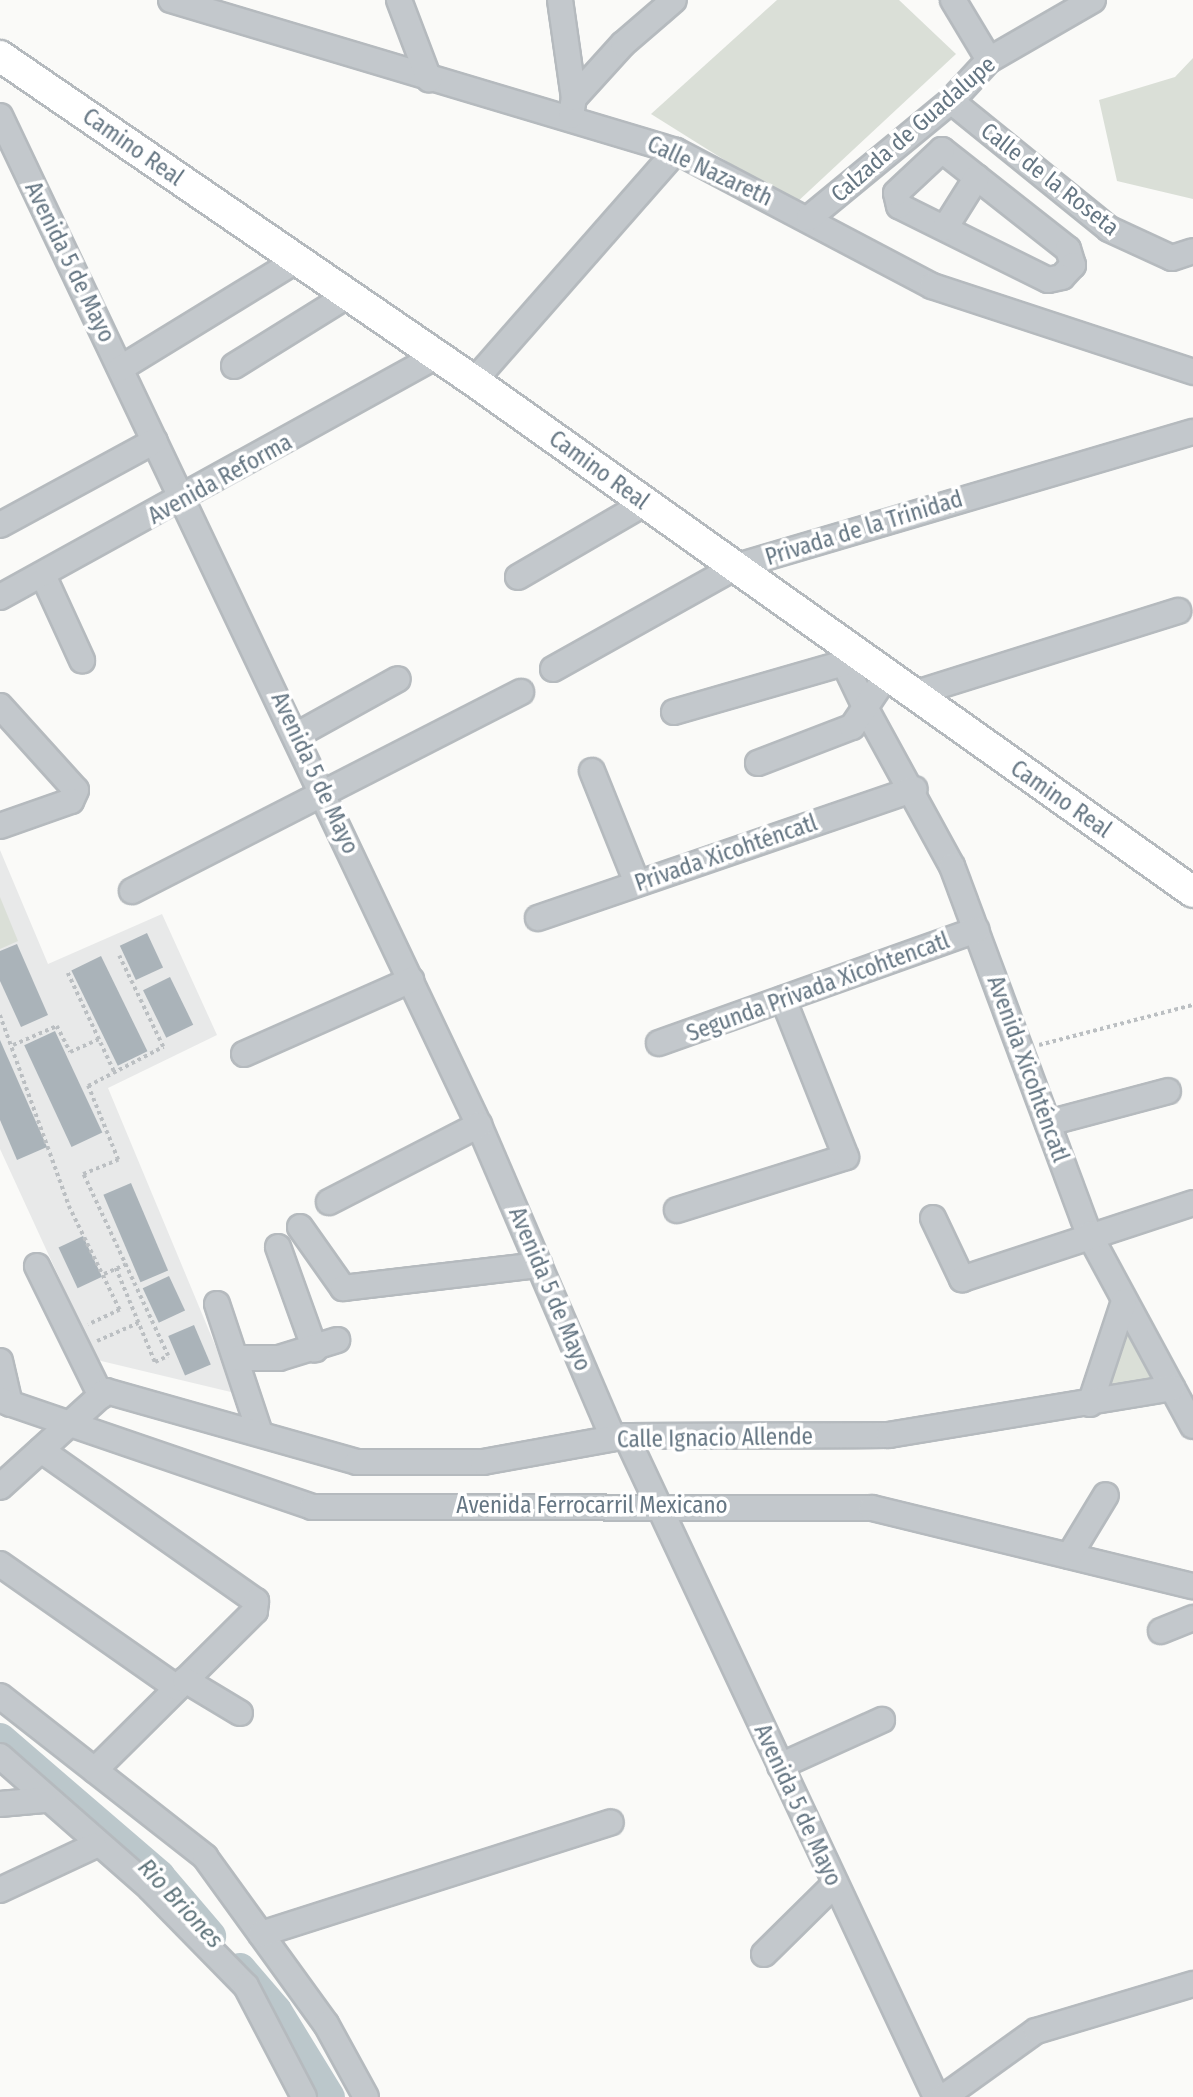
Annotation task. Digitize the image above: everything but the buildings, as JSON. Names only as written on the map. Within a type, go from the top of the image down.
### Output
[{"type":"main road","name":"Camino Real","points":[[0,56],[474,381],[737,566],[843,654],[887,675],[1193,892]]},
{"type":"street","points":[[399,0],[429,79]]},
{"type":"street","points":[[560,0],[573,107]]},
{"type":"street","points":[[573,107],[674,0]]},
{"type":"street","points":[[953,0],[989,60]]},
{"type":"street","name":"Calzada de Guadalupe","points":[[809,218],[951,101],[989,60],[1068,6],[1093,0]]},
{"type":"street","name":"Calle Nazareth","points":[[177,1],[429,79],[573,107],[676,151],[809,218],[932,286],[1193,372]]},
{"type":"street","name":"Calle de la Roseta","points":[[951,101],[1108,229],[1172,258],[1193,251]]},
{"type":"street","name":"Avenida 5 de Mayo","points":[[0,116],[324,791],[479,1125],[619,1437],[656,1503],[936,2097]]},
{"type":"street","points":[[942,150],[977,177],[1068,249],[1073,265],[1055,282],[945,228],[895,200],[914,175],[942,150]]},
{"type":"street","points":[[474,381],[676,151]]},
{"type":"street","points":[[886,155],[914,175]]},
{"type":"street","points":[[945,228],[977,177]]},
{"type":"street","points":[[121,368],[297,260]]},
{"type":"street","points":[[234,366],[348,295]]},
{"type":"street","name":"Avenida Reforma","points":[[0,597],[184,501],[437,356]]},
{"type":"street","name":"Privada de la Trinidad","points":[[553,669],[737,566],[1193,432]]},
{"type":"street","points":[[0,525],[155,441]]},
{"type":"street","points":[[518,577],[645,503]]},
{"type":"street","points":[[43,575],[82,660]]},
{"type":"street","points":[[914,694],[1178,611]]},
{"type":"street","points":[[674,712],[843,654]]},
{"type":"street","name":"Avenida Xicohténcatl","points":[[843,654],[867,711],[914,789],[977,930],[1089,1234],[1193,1426]]},
{"type":"street","points":[[758,763],[852,727],[867,711],[887,675]]},
{"type":"street","points":[[297,735],[398,680]]},
{"type":"street","points":[[132,891],[521,692]]},
{"type":"street","points":[[0,706],[76,790],[71,801],[0,826]]},
{"type":"street","points":[[592,771],[637,884]]},
{"type":"street","name":"Privada Xicohténcatl","points":[[538,918],[914,789]]},
{"type":"street","name":"Segunda Privada Xicohtencatl","points":[[659,1044],[977,930]]},
{"type":"street","points":[[244,1054],[411,980]]},
{"type":"street","points":[[677,1210],[846,1157],[783,999]]},
{"type":"street","points":[[1048,1123],[1168,1091]]},
{"type":"street","points":[[329,1202],[479,1125]]},
{"type":"street","points":[[933,1218],[962,1279],[1089,1234],[1193,1203]]},
{"type":"street","points":[[300,1227],[343,1288],[540,1265]]},
{"type":"street","points":[[238,1358],[326,1345],[278,1247]]},
{"type":"street","points":[[0,1487],[102,1396],[37,1266]]},
{"type":"street","points":[[1090,1404],[1124,1301]]},
{"type":"street","points":[[216,1304],[238,1358],[260,1433]]},
{"type":"street","points":[[0,1361],[5,1402]]},
{"type":"street","name":"Calle Ignacio Allende","points":[[102,1396],[106,1391],[357,1462],[483,1462],[619,1437],[889,1435],[1090,1404],[1172,1388]]},
{"type":"street","name":"Avenida Ferrocarril Mexicano","points":[[5,1402],[312,1507],[656,1503],[872,1508],[1193,1586]]},
{"type":"street","points":[[41,1450],[257,1601],[255,1611],[95,1770]]},
{"type":"street","points":[[1069,1556],[1107,1495]]},
{"type":"street","points":[[0,1564],[181,1684],[240,1713]]},
{"type":"street","points":[[1161,1631],[1193,1618]]},
{"type":"street","points":[[0,1696],[205,1857],[327,2024],[366,2097]]},
{"type":"street","points":[[780,1766],[882,1720]]},
{"type":"street","points":[[0,1756],[94,1846],[150,1888],[246,1986],[304,2097]]},
{"type":"street","points":[[0,1804],[44,1800]]},
{"type":"street","points":[[261,1934],[611,1822]]},
{"type":"street","points":[[0,1890],[94,1846]]},
{"type":"street","points":[[764,1954],[835,1884]]},
{"type":"street","points":[[944,2097],[1036,2031],[1193,1984]]},
{"type":"path","points":[[116,1268],[155,1362],[168,1356],[83,1174],[118,1160],[88,1086],[163,1047],[119,956]]},
{"type":"path","points":[[68,974],[114,1071]]},
{"type":"path","points":[[1023,1049],[1193,1004]]},
{"type":"path","points":[[0,1015],[69,1206],[120,1310],[88,1325],[98,1354]]},
{"type":"path","points":[[13,1045],[57,1026],[70,1052],[99,1039]]},
{"type":"path","points":[[104,1274],[126,1264]]},
{"type":"path","points":[[95,1342],[139,1323]]},
{"type":"shaded area","points":[[777,0],[899,0],[956,54],[795,204],[651,114]]},
{"type":"shaded area","points":[[1193,58],[1193,199],[1117,181],[1099,100],[1175,77]]},
{"type":"shaded area","points":[[0,850],[48,964],[162,914],[217,1035],[108,1088],[235,1393],[97,1360],[0,1149]]},
{"type":"shaded area","points":[[0,897],[18,941],[0,949]]},
{"type":"shaded area","points":[[1124,1322],[1151,1379],[1100,1390]]},
{"type":"waterway","name":"Rio Briones","points":[[0,1739],[159,1876],[210,1936]]},
{"type":"waterway","name":"Rio Briones","points":[[240,1969],[276,2011],[329,2097]]}]
